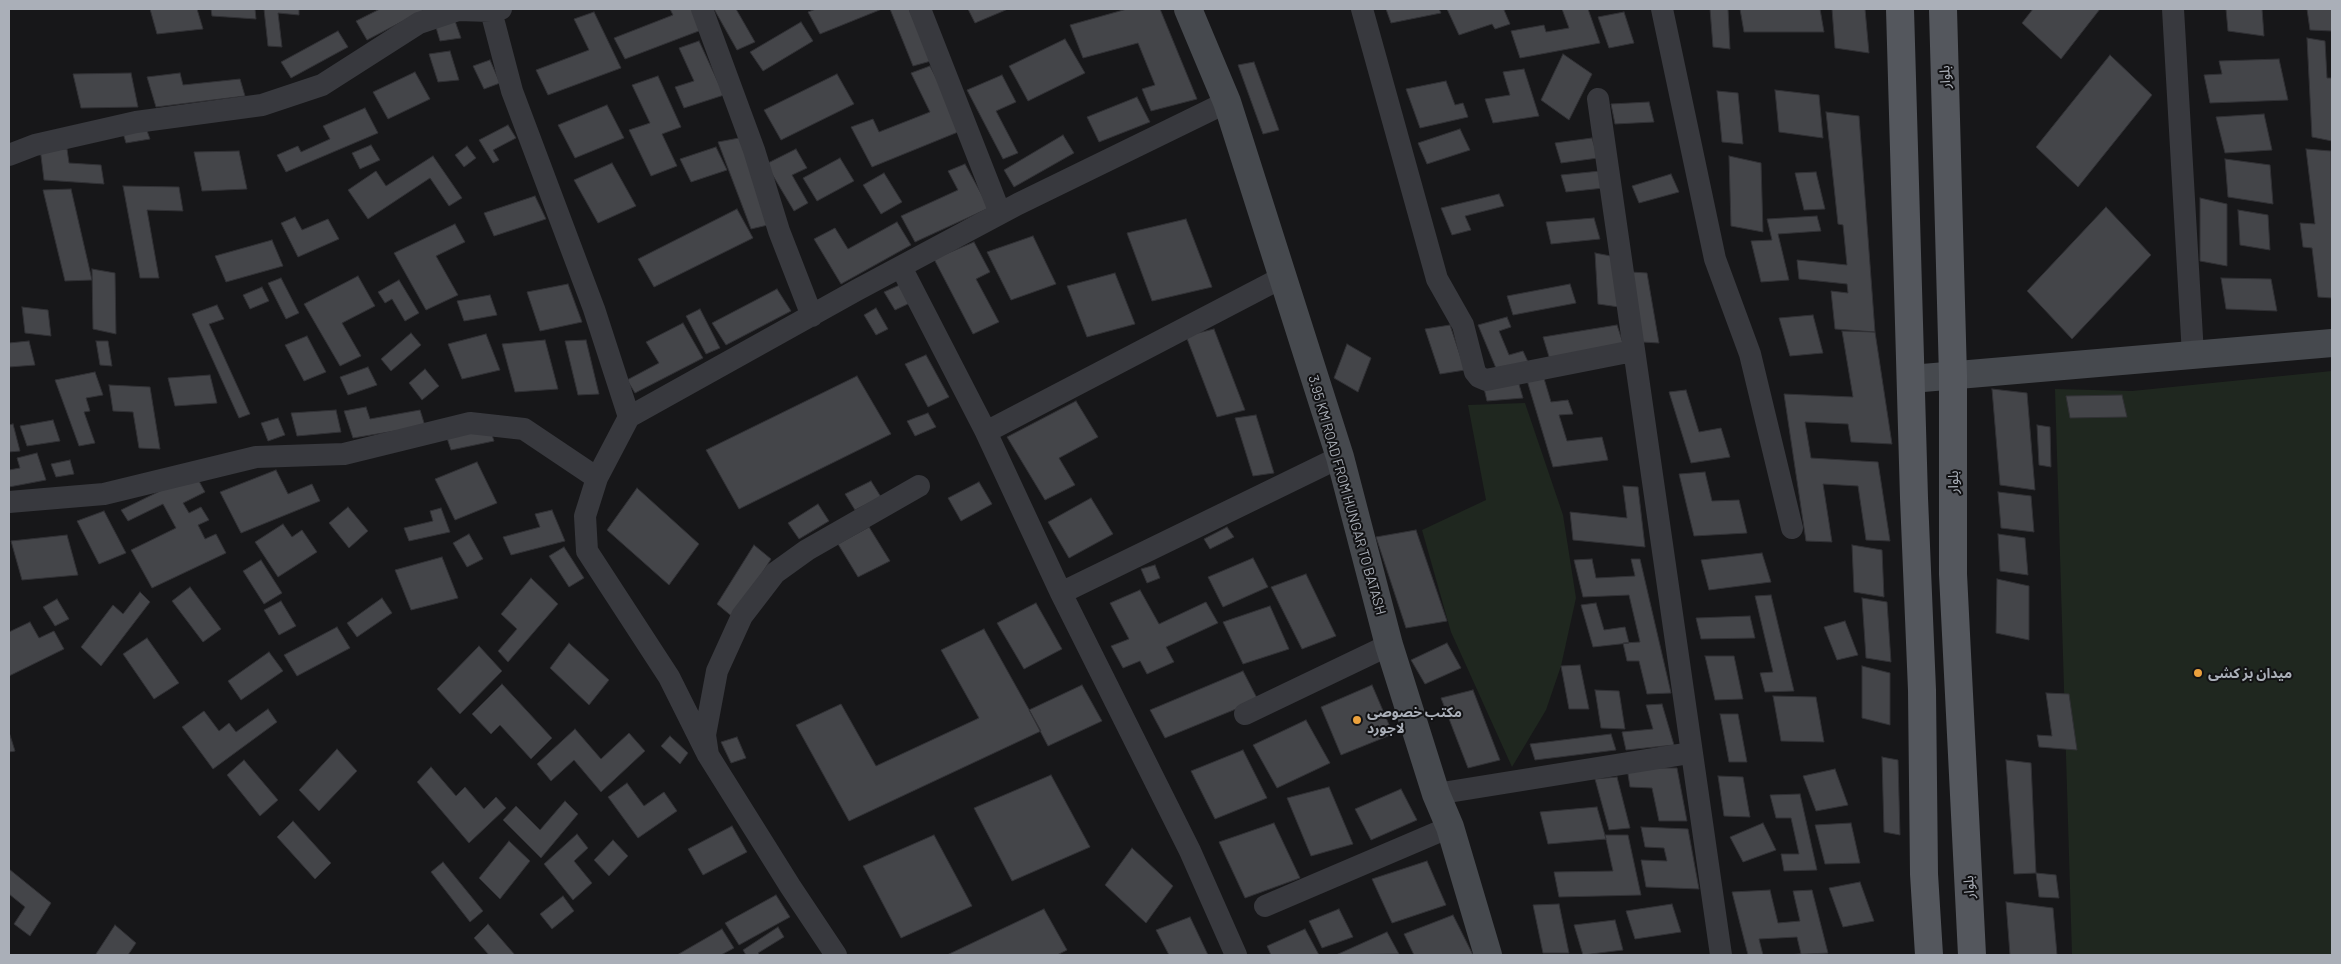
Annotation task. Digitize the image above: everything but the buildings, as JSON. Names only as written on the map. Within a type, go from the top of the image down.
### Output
[{"type":"main road","points":[[1900,9],[1922,690],[1924,874],[1930,955]]},
{"type":"main road","name":"بلوار","points":[[1943,9],[1953,376],[1953,574],[1972,955]]},
{"type":"street","points":[[702,9],[754,150],[779,232],[812,316]]},
{"type":"street","points":[[920,9],[1000,214]]},
{"type":"street","name":"3.95 KM ROAD FROM HUNGAR TO BATASH","points":[[1188,9],[1227,102],[1340,457],[1390,645],[1436,794],[1450,827],[1488,955]]},
{"type":"street","points":[[1362,9],[1437,279],[1463,324],[1475,372],[1479,377],[1486,380],[1633,351]]},
{"type":"street","points":[[1662,9],[1715,259],[1750,354],[1792,528]]},
{"type":"street","points":[[2173,9],[2193,355]]},
{"type":"street","points":[[9,155],[35,145],[136,122],[262,105],[322,85],[419,23],[458,10],[496,10],[512,91],[594,309],[630,417]]},
{"type":"street","points":[[1598,99],[1720,955]]},
{"type":"street","points":[[836,955],[790,886],[708,755],[670,678],[587,551],[585,516],[598,478],[630,417],[1000,214],[1227,102]]},
{"type":"street","points":[[901,267],[986,432],[1061,593],[1190,851],[1236,955]]},
{"type":"street","points":[[986,432],[1282,277]]},
{"type":"street","points":[[1911,378],[2332,343]]},
{"type":"street","points":[[9,502],[104,494],[256,457],[344,454],[470,423],[524,429],[598,478]]},
{"type":"street","points":[[1061,593],[1340,457]]},
{"type":"street","points":[[708,755],[705,735],[718,671],[742,616],[775,573],[807,550],[919,486]]},
{"type":"street","points":[[1246,714],[1390,645]]},
{"type":"street","points":[[1436,794],[1690,753]]},
{"type":"street","points":[[1265,906],[1450,827]]},
{"type":"shaded area","name":"میدان بز کشی","points":[[2332,371],[2332,955],[2072,955],[2055,389],[2132,391]]},
{"type":"shaded area","points":[[1525,403],[1563,515],[1576,598],[1561,666],[1546,710],[1512,767],[1451,632],[1422,530],[1486,500],[1468,405]]},
{"type":"place","name":"میدان بز کشی","points":[[2198,673]]},
{"type":"place","name":"مکتب خصوصی لاجورد","points":[[1357,720]]}]
